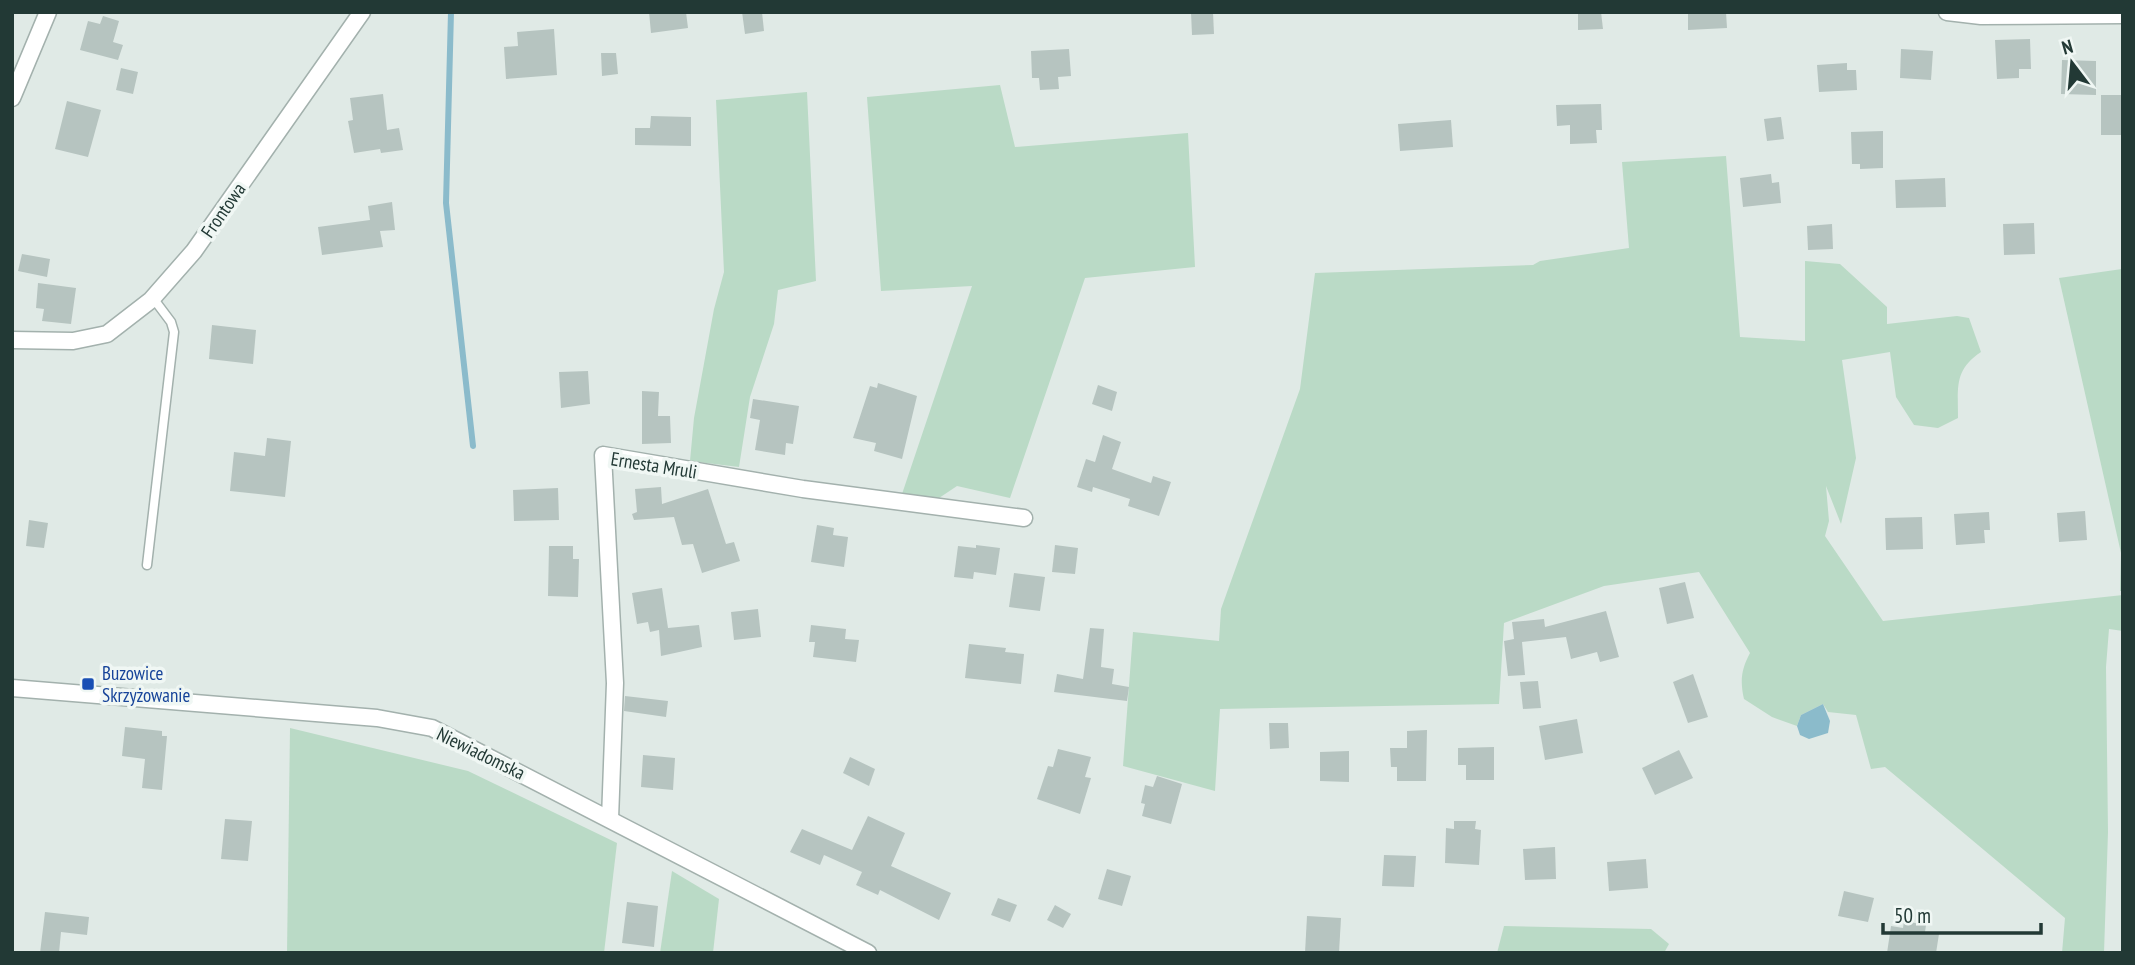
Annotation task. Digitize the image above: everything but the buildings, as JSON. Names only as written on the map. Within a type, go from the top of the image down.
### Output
[{"type":"street","points":[[12,98],[48,12]]},
{"type":"street","name":"Frontowa","points":[[12,340],[74,341],[107,334],[153,298],[194,251],[362,12]]},
{"type":"street","points":[[1947,12],[1981,16],[2123,15]]},
{"type":"street","name":"Ernesta Mruli","points":[[610,820],[615,682],[603,455],[803,489],[1024,518]]},
{"type":"street","name":"Niewiadomska","points":[[12,688],[413,723],[450,735],[868,953]]},
{"type":"lane","points":[[147,565],[174,332],[171,322],[153,298]]},
{"type":"green space","points":[[1000,85],[1015,147],[1188,133],[1195,267],[1085,278],[1010,498],[957,486],[939,498],[902,494],[972,286],[881,291],[867,97]]},
{"type":"green space","points":[[807,92],[816,281],[778,290],[774,324],[750,397],[739,467],[690,461],[694,418],[714,309],[724,272],[716,100]]},
{"type":"green space","points":[[1726,156],[1740,337],[1805,341],[1805,261],[1840,264],[1887,307],[1887,324],[1957,316],[1969,318],[1981,352],[1966,366],[1959,380],[1958,418],[1938,428],[1914,425],[1896,397],[1890,352],[1842,360],[1856,458],[1841,524],[1826,486],[1829,521],[1825,536],[1883,621],[2123,595],[2123,631],[2109,629],[2106,667],[2108,832],[2104,953],[2062,953],[2065,918],[1885,767],[1871,769],[1856,715],[1828,712],[1823,704],[1801,715],[1797,726],[1772,717],[1744,699],[1742,676],[1750,653],[1699,572],[1604,586],[1504,623],[1499,704],[1220,709],[1215,791],[1123,766],[1133,632],[1219,641],[1221,609],[1300,389],[1315,273],[1533,265],[1540,261],[1629,248],[1622,162]]},
{"type":"green space","points":[[2123,231],[2123,591],[2120,591],[2121,553],[2059,278],[2122,269]]},
{"type":"green space","points":[[290,728],[468,771],[617,843],[604,953],[287,953]]},
{"type":"green space","points":[[672,871],[719,899],[713,953],[660,953]]},
{"type":"green space","points":[[1504,926],[1651,929],[1669,944],[1664,953],[1497,953]]},
{"type":"water","points":[[1823,704],[1830,721],[1828,733],[1809,739],[1800,735],[1797,726],[1801,715]]},
{"type":"waterway","points":[[451,12],[446,203],[473,446]]},
{"type":"place","name":"Buzowice Skrzyżowanie","points":[[88,684]]}]
